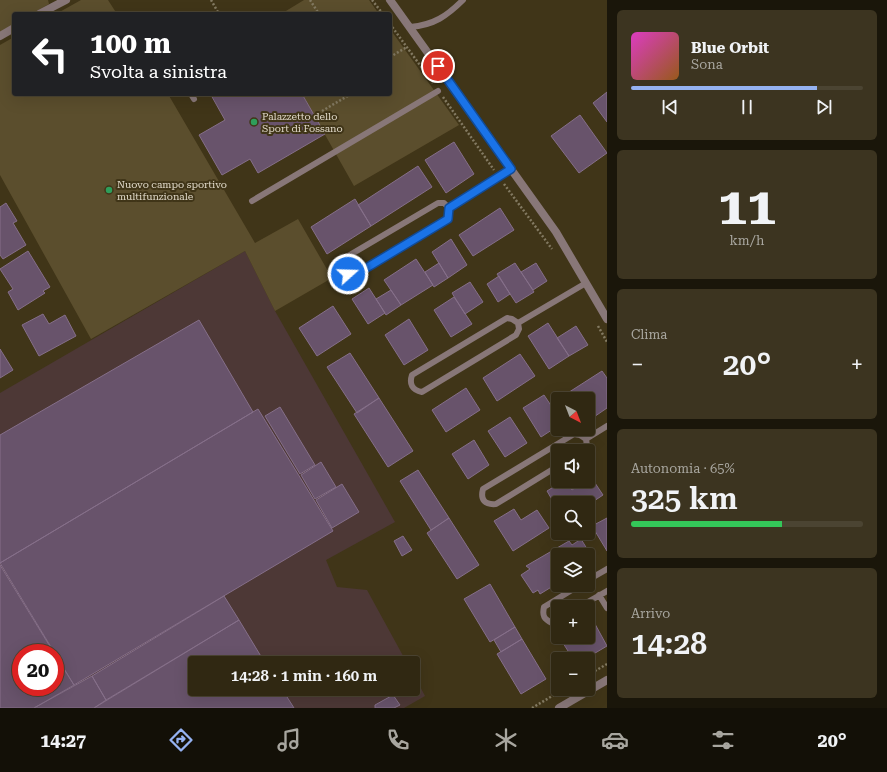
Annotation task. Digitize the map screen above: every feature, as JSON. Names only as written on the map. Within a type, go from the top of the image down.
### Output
[{"type":"street","points":[[43,12],[66,0]]},
{"type":"street","points":[[390,0],[556,232],[607,319]]},
{"type":"street","points":[[0,36],[12,29]]},
{"type":"street","points":[[559,708],[607,680]]},
{"type":"lane","points":[[410,27],[423,26],[447,15],[463,0]]},
{"type":"lane","points":[[252,201],[438,91]]},
{"type":"lane","points":[[449,208],[511,169]]},
{"type":"lane","points":[[438,202],[444,203],[449,208],[448,219],[353,276],[344,270],[342,264],[343,259],[438,202]]},
{"type":"lane","points":[[518,323],[586,283]]},
{"type":"lane","points":[[507,318],[512,318],[518,323],[519,329],[516,335],[422,392],[416,391],[411,386],[410,381],[412,375],[507,318]]},
{"type":"lane","points":[[586,439],[607,426]]},
{"type":"lane","points":[[557,444],[574,434],[580,435],[586,439]]},
{"type":"lane","points":[[586,439],[586,444]]},
{"type":"lane","points":[[551,448],[483,489],[481,496],[483,502],[488,505],[496,504],[551,470]]},
{"type":"lane","points":[[595,576],[607,569]]},
{"type":"lane","points":[[591,600],[607,591]]},
{"type":"lane","points":[[555,600],[569,592]]},
{"type":"lane","points":[[599,595],[607,608]]},
{"type":"lane","points":[[551,603],[544,607],[543,614],[545,619],[551,622]]},
{"type":"path","points":[[211,0],[218,12]]},
{"type":"path","points":[[310,0],[317,12]]},
{"type":"path","points":[[372,0],[381,12]]},
{"type":"path","points":[[392,56],[407,47]]},
{"type":"path","points":[[322,111],[348,96]]},
{"type":"path","points":[[595,671],[607,664]]},
{"type":"path","points":[[532,708],[552,696]]},
{"type":"shaded area","points":[[0,0],[48,0],[49,4],[35,12],[12,12],[12,26],[0,33]]},
{"type":"shaded area","points":[[81,0],[108,0],[116,12],[60,12]]},
{"type":"shaded area","points":[[304,0],[369,0],[378,12],[284,12]]},
{"type":"shaded area","points":[[392,32],[459,125],[354,186],[303,96],[392,96]]},
{"type":"shaded area","name":"Nuovo campo sportivo multifunzionale","points":[[12,38],[12,96],[169,96],[255,243],[298,219],[332,278],[275,311],[245,251],[91,339],[0,175],[0,45]]},
{"type":"shaded area","points":[[245,251],[275,311],[395,522],[326,560],[337,587],[367,590],[403,656],[188,656],[188,696],[420,696],[420,686],[425,696],[404,708],[0,708],[0,393]]},
{"type":"building","points":[[607,92],[607,122],[593,103]]},
{"type":"building","points":[[212,96],[303,96],[325,134],[258,173],[250,159],[222,175],[199,135],[225,120]]},
{"type":"building","points":[[580,115],[607,153],[579,173],[551,136]]},
{"type":"building","points":[[454,142],[474,174],[446,193],[425,160]]},
{"type":"building","points":[[418,166],[432,187],[371,226],[358,205]]},
{"type":"building","points":[[355,199],[371,226],[327,254],[311,227]]},
{"type":"building","points":[[6,203],[17,221],[13,223],[26,245],[3,259],[0,255],[0,207]]},
{"type":"building","points":[[500,208],[514,230],[473,256],[459,235]]},
{"type":"building","points":[[451,239],[467,265],[448,278],[432,252]]},
{"type":"building","points":[[28,251],[50,287],[43,291],[45,293],[18,310],[8,292],[13,289],[0,269]]},
{"type":"building","points":[[416,259],[433,285],[401,305],[384,280]]},
{"type":"building","points":[[439,263],[448,278],[434,287],[425,272]]},
{"type":"building","points":[[515,263],[534,292],[516,303],[497,274]]},
{"type":"building","points":[[536,263],[547,281],[533,290],[521,272]]},
{"type":"building","points":[[499,276],[510,294],[498,302],[487,284]]},
{"type":"building","points":[[470,282],[483,302],[465,314],[452,293]]},
{"type":"building","points":[[369,288],[385,313],[368,324],[352,299]]},
{"type":"building","points":[[391,290],[401,305],[386,315],[376,299]]},
{"type":"building","points":[[454,297],[472,324],[451,337],[434,310]]},
{"type":"building","points":[[333,306],[351,334],[317,356],[299,328]]},
{"type":"building","points":[[43,314],[49,324],[65,315],[76,336],[39,356],[22,325]]},
{"type":"building","points":[[409,319],[428,350],[404,365],[385,335]]},
{"type":"building","points":[[199,320],[253,412],[0,563],[0,435]]},
{"type":"building","points":[[548,323],[569,356],[549,369],[528,336]]},
{"type":"building","points":[[576,326],[588,345],[569,356],[557,338]]},
{"type":"building","points":[[0,349],[13,370],[0,378]]},
{"type":"building","points":[[350,353],[379,398],[357,413],[327,367]]},
{"type":"building","points":[[520,354],[535,376],[497,401],[483,378]]},
{"type":"building","points":[[602,371],[607,378],[607,408],[595,416],[595,392],[569,392]]},
{"type":"building","points":[[466,388],[480,410],[446,432],[432,410]]},
{"type":"building","points":[[544,395],[551,406],[551,431],[541,437],[523,408]]},
{"type":"building","points":[[379,398],[413,451],[388,467],[354,414]]},
{"type":"building","points":[[280,407],[315,465],[300,474],[265,416]]},
{"type":"building","points":[[258,409],[333,531],[74,685],[64,669],[64,644],[49,644],[0,563]]},
{"type":"building","points":[[510,417],[527,443],[505,457],[488,431]]},
{"type":"building","points":[[474,440],[489,465],[468,479],[452,454]]},
{"type":"building","points":[[321,462],[336,487],[315,499],[301,475]]},
{"type":"building","points":[[418,470],[449,518],[431,530],[400,481]]},
{"type":"building","points":[[595,483],[603,495],[595,500],[595,496],[551,496],[551,498],[547,491],[552,488],[570,488],[572,490],[575,488],[595,488]]},
{"type":"building","points":[[342,484],[359,512],[332,528],[316,500]]},
{"type":"building","points":[[514,509],[521,520],[537,510],[549,528],[513,551],[494,521]]},
{"type":"building","points":[[449,518],[479,565],[457,579],[427,533]]},
{"type":"building","points":[[607,518],[607,551],[595,531],[595,524]]},
{"type":"building","points":[[403,536],[412,550],[402,556],[394,541]]},
{"type":"building","points":[[582,540],[586,548],[557,548],[569,541],[572,545]]},
{"type":"building","points":[[551,551],[551,587],[540,594],[538,590],[533,593],[521,575],[530,569],[526,566]]},
{"type":"building","points":[[0,565],[48,644],[12,644],[12,696],[55,696],[34,708],[0,708]]},
{"type":"building","points":[[490,584],[515,627],[490,642],[464,599]]},
{"type":"building","points":[[224,596],[239,620],[106,700],[92,676]]},
{"type":"building","points":[[239,620],[261,656],[188,656],[188,696],[286,696],[294,708],[94,708]]},
{"type":"building","points":[[595,624],[607,646],[595,653],[569,652],[564,644],[595,644]]},
{"type":"building","points":[[515,627],[522,639],[501,652],[494,640]]},
{"type":"building","points":[[522,639],[546,679],[521,694],[497,654]]},
{"type":"building","points":[[64,669],[74,685],[64,691]]},
{"type":"building","points":[[92,676],[106,700],[94,708],[34,708],[56,696],[64,696],[64,691]]},
{"type":"building","points":[[394,696],[400,705],[394,708],[375,708],[375,705]]},
{"type":"place","name":"Palazzetto dello Sport di Fossano","points":[[254,122]]},
{"type":"place","name":"Nuovo campo sportivo multifunzionale","points":[[109,190]]},
{"type":"route","points":[[348,274],[353,276],[448,219],[449,208],[511,169],[438,66]]}]
